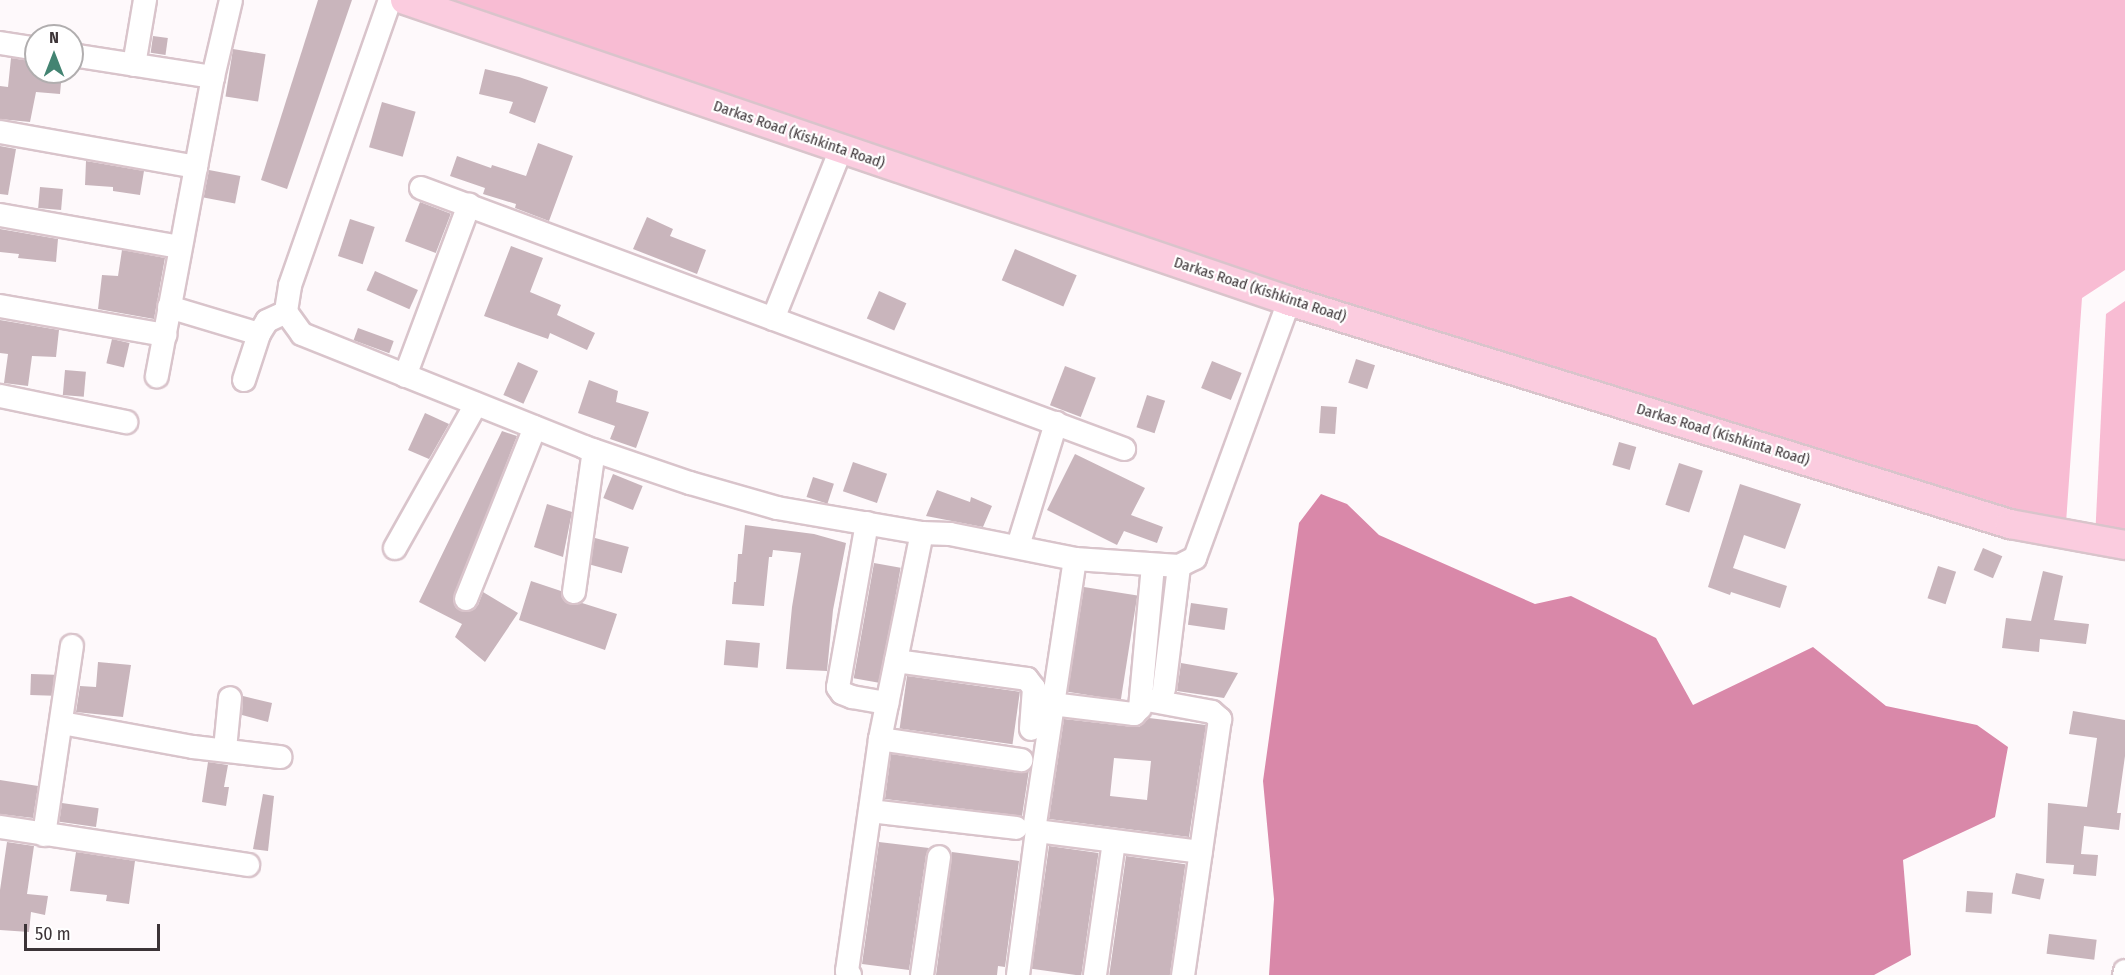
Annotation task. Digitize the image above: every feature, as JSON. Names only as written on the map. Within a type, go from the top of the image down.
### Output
[{"type":"main road","name":"Darkas Road (Kishkinta Road)","points":[[405,0],[1289,301],[2010,524],[2125,545]]},
{"type":"street","points":[[134,65],[145,0]]},
{"type":"street","points":[[157,376],[213,77],[231,0]]},
{"type":"street","points":[[390,0],[290,286],[286,312],[302,334],[594,450],[690,483],[777,508],[922,533],[950,534],[1075,559],[1179,566],[1195,558],[1289,301]]},
{"type":"street","points":[[0,43],[24,47]]},
{"type":"street","points":[[84,57],[213,77]]},
{"type":"street","points":[[0,132],[196,166]]},
{"type":"street","points":[[773,319],[841,149]]},
{"type":"street","points":[[421,188],[1124,449]]},
{"type":"street","points":[[405,376],[469,206]]},
{"type":"street","points":[[0,215],[180,247]]},
{"type":"street","points":[[0,306],[165,335]]},
{"type":"street","points":[[169,307],[259,334]]},
{"type":"street","points":[[244,380],[259,334],[267,321],[286,312]]},
{"type":"street","points":[[0,396],[126,422]]},
{"type":"street","points":[[395,548],[476,404]]},
{"type":"street","points":[[1018,546],[1056,423]]},
{"type":"street","points":[[466,599],[535,427]]},
{"type":"street","points":[[574,592],[594,450]]},
{"type":"street","points":[[867,523],[838,687],[842,693],[887,703]]},
{"type":"street","points":[[850,975],[847,971],[880,739],[922,533]]},
{"type":"street","points":[[1002,975],[1024,835],[1035,824],[1075,559]]},
{"type":"street","points":[[1052,704],[1134,714],[1140,708],[1153,566]]},
{"type":"street","points":[[1164,689],[1179,566]]},
{"type":"street","points":[[44,835],[72,646]]},
{"type":"street","points":[[896,661],[1027,679],[1034,688],[1031,729]]},
{"type":"street","points":[[225,749],[230,698]]},
{"type":"street","points":[[1142,699],[1212,712],[1220,719],[1184,975]]},
{"type":"street","points":[[62,723],[193,747],[280,757]]},
{"type":"street","points":[[880,739],[1021,760]]},
{"type":"street","points":[[870,811],[1024,835],[1201,852]]},
{"type":"street","points":[[0,827],[248,865]]},
{"type":"street","points":[[1018,975],[1024,835]]},
{"type":"street","points":[[1095,975],[1114,843]]},
{"type":"street","points":[[922,975],[939,857]]},
{"type":"shaded area","points":[[438,0],[2125,0],[2125,270],[2082,298],[2065,537],[1539,368],[450,10]]},
{"type":"shaded area","points":[[2125,301],[2125,542],[2095,539],[2106,314]]},
{"type":"shaded area","points":[[1321,494],[1347,504],[1379,535],[1535,604],[1571,596],[1656,638],[1693,705],[1813,647],[1886,706],[1977,725],[2008,747],[1995,817],[1903,860],[1911,955],[1874,975],[1269,975],[1274,899],[1263,781],[1299,523]]},
{"type":"building","points":[[318,0],[352,0],[287,189],[261,180]]},
{"type":"building","points":[[153,36],[168,38],[165,55],[151,53]]},
{"type":"building","points":[[233,49],[266,54],[258,102],[225,96]]},
{"type":"building","points":[[11,58],[24,60],[24,84],[61,84],[60,94],[36,92],[30,122],[0,119],[0,86],[8,87]]},
{"type":"building","points":[[485,69],[548,87],[535,123],[509,113],[513,102],[479,94]]},
{"type":"building","points":[[382,102],[416,112],[403,157],[369,147]]},
{"type":"building","points":[[538,143],[573,156],[549,221],[515,208],[516,204],[483,194],[485,188],[450,176],[457,156],[491,168],[492,165],[526,176]]},
{"type":"building","points":[[0,146],[16,149],[8,195],[0,194]]},
{"type":"building","points":[[86,161],[144,171],[140,195],[113,191],[113,187],[85,185]]},
{"type":"building","points":[[209,170],[240,176],[235,204],[204,197]]},
{"type":"building","points":[[40,187],[63,189],[61,210],[38,208]]},
{"type":"building","points":[[420,202],[451,214],[436,253],[405,241]]},
{"type":"building","points":[[647,217],[673,229],[670,236],[706,250],[697,274],[633,249]]},
{"type":"building","points":[[350,219],[375,227],[363,264],[338,256]]},
{"type":"building","points":[[0,229],[58,239],[56,262],[18,258],[19,254],[0,252]]},
{"type":"building","points":[[511,246],[543,258],[530,292],[561,305],[557,315],[595,333],[587,350],[550,333],[548,339],[484,316]]},
{"type":"building","points":[[1015,249],[1077,275],[1063,306],[1002,280]]},
{"type":"building","points":[[122,250],[165,258],[154,319],[98,309],[102,275],[118,276]]},
{"type":"building","points":[[375,271],[418,290],[409,309],[366,290]]},
{"type":"building","points":[[879,291],[906,303],[894,331],[867,318]]},
{"type":"building","points":[[0,320],[59,330],[56,357],[32,356],[28,386],[4,383],[8,354],[0,353]]},
{"type":"building","points":[[358,328],[394,341],[389,353],[354,340]]},
{"type":"building","points":[[112,339],[130,343],[124,367],[106,363]]},
{"type":"building","points":[[1356,359],[1375,365],[1367,389],[1348,383]]},
{"type":"building","points":[[1212,361],[1242,373],[1231,400],[1201,388]]},
{"type":"building","points":[[518,362],[538,371],[523,404],[503,395]]},
{"type":"building","points":[[1065,366],[1096,378],[1081,417],[1050,405]]},
{"type":"building","points":[[65,370],[86,372],[84,397],[63,395]]},
{"type":"building","points":[[589,380],[618,391],[616,402],[649,412],[636,448],[610,439],[615,426],[578,413]]},
{"type":"building","points":[[1147,395],[1165,401],[1155,433],[1136,427]]},
{"type":"building","points":[[1321,406],[1337,407],[1335,434],[1319,433]]},
{"type":"building","points":[[425,413],[449,424],[429,459],[408,450]]},
{"type":"building","points":[[502,431],[517,436],[453,600],[456,608],[468,612],[478,605],[483,592],[518,613],[485,662],[455,637],[462,624],[419,602]]},
{"type":"building","points":[[1619,442],[1636,447],[1630,470],[1612,465]]},
{"type":"building","points":[[1075,454],[1145,488],[1131,515],[1163,527],[1157,543],[1124,531],[1117,545],[1047,510]]},
{"type":"building","points":[[853,462],[887,474],[877,503],[843,491]]},
{"type":"building","points":[[1679,463],[1703,471],[1689,513],[1665,505]]},
{"type":"building","points":[[613,474],[643,486],[633,510],[603,498]]},
{"type":"building","points":[[813,477],[834,484],[827,504],[807,497]]},
{"type":"building","points":[[1740,484],[1801,504],[1785,549],[1744,535],[1733,568],[1787,586],[1780,608],[1708,587]]},
{"type":"building","points":[[937,490],[970,502],[971,497],[992,506],[983,527],[926,516]]},
{"type":"building","points":[[547,504],[572,512],[563,557],[534,547]]},
{"type":"building","points":[[745,525],[814,534],[846,543],[833,610],[827,671],[786,669],[792,607],[801,553],[773,550],[772,557],[769,557],[764,606],[732,604],[738,554],[742,554]]},
{"type":"building","points":[[595,538],[629,547],[622,573],[588,564]]},
{"type":"building","points":[[1983,548],[2002,556],[1993,578],[1974,570]]},
{"type":"building","points":[[874,563],[901,568],[880,683],[854,678]]},
{"type":"building","points":[[1938,566],[1956,572],[1946,604],[1927,598]]},
{"type":"building","points":[[2043,571],[2063,576],[2054,620],[2089,624],[2086,644],[2040,639],[2039,652],[2002,648],[2006,618],[2031,621]]},
{"type":"building","points":[[531,581],[561,591],[562,598],[572,605],[582,603],[617,614],[605,650],[519,620]]},
{"type":"building","points":[[1084,587],[1137,595],[1121,700],[1067,692]]},
{"type":"building","points":[[1191,603],[1228,608],[1225,630],[1188,625]]},
{"type":"building","points":[[726,640],[760,643],[758,668],[724,665]]},
{"type":"building","points":[[98,662],[131,665],[123,717],[76,712],[80,686],[96,687]]},
{"type":"building","points":[[1181,663],[1238,673],[1224,698],[1177,691]]},
{"type":"building","points":[[31,674],[54,675],[53,696],[30,695]]},
{"type":"building","points":[[907,676],[1020,692],[1013,744],[900,728]]},
{"type":"building","points":[[243,696],[272,703],[268,722],[242,715]]},
{"type":"building","points":[[2073,711],[2125,720],[2125,756],[2117,813],[2121,813],[2119,830],[2084,826],[2081,854],[2098,855],[2096,876],[2073,874],[2074,865],[2046,863],[2048,803],[2087,807],[2097,738],[2069,734]]},
{"type":"building","points":[[1149,718],[1206,725],[1189,837],[1049,819],[1064,719],[1139,727]],"holes":[[[1114,758],[1151,761],[1147,800],[1110,796]]]},
{"type":"building","points":[[891,754],[1019,773],[1029,770],[1022,816],[885,799]]},
{"type":"building","points":[[208,762],[228,765],[224,787],[229,787],[226,806],[202,802]]},
{"type":"building","points":[[0,780],[38,786],[33,818],[0,814]]},
{"type":"building","points":[[263,794],[274,796],[268,851],[253,849]]},
{"type":"building","points":[[62,803],[99,808],[96,827],[59,822]]},
{"type":"building","points":[[7,842],[34,846],[27,894],[48,896],[45,915],[31,912],[29,932],[0,930],[0,890]]},
{"type":"building","points":[[879,842],[929,848],[926,855],[909,970],[862,964]]},
{"type":"building","points":[[1049,846],[1099,853],[1081,975],[1032,969]]},
{"type":"building","points":[[76,852],[135,861],[129,904],[106,901],[107,895],[70,891]]},
{"type":"building","points":[[952,852],[1019,861],[1005,967],[998,966],[997,975],[936,975]]},
{"type":"building","points":[[1126,856],[1185,864],[1170,975],[1109,975]]},
{"type":"building","points":[[2016,873],[2044,879],[2040,900],[2012,894]]},
{"type":"building","points":[[1967,891],[1993,893],[1991,914],[1966,912]]},
{"type":"building","points":[[2049,934],[2097,940],[2094,960],[2047,954]]}]
